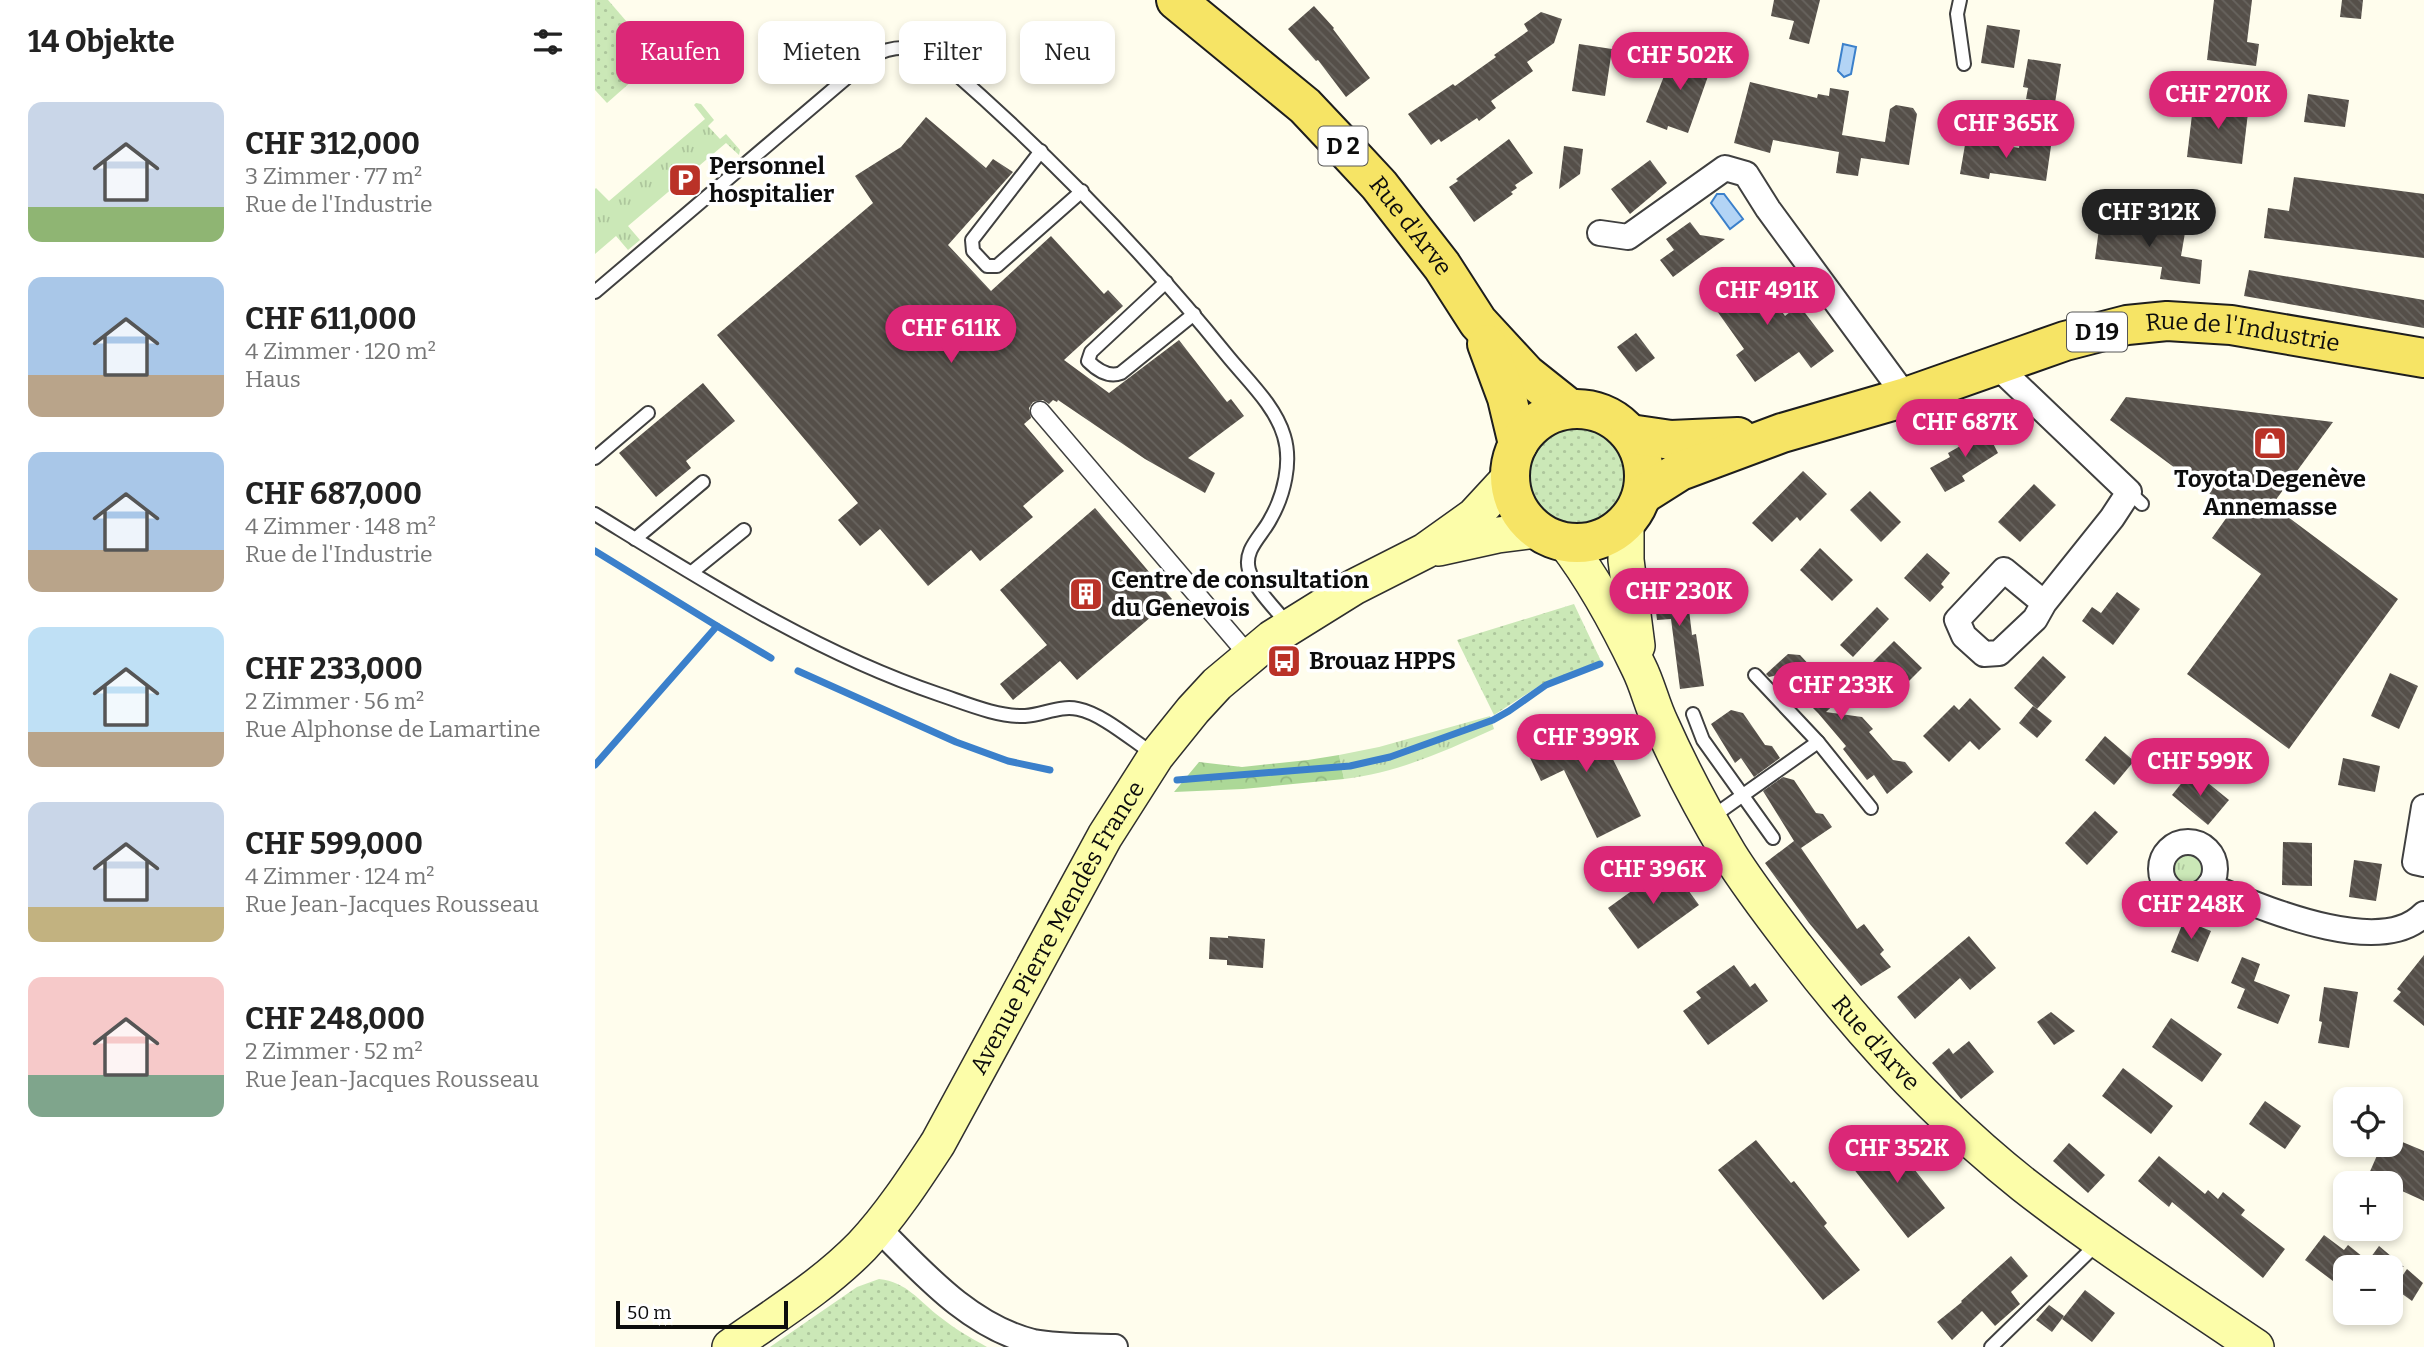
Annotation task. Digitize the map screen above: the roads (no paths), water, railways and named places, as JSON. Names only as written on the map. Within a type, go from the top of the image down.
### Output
[{"type":"main road","name":"Rue d'Arve","points":[[1176,0],[1305,106],[1380,185],[1434,256],[1478,322],[1526,374],[1570,409]]},
{"type":"main road","name":"Rue de l'Industrie","points":[[1634,508],[1680,471],[1782,433],[1906,397],[2104,330],[2167,321],[2231,325],[2424,358]]},
{"type":"main road","name":"Rue d'Arve","points":[[1478,322],[1507,398],[1514,461]]},
{"type":"main road","points":[[1581,409],[1613,419],[1630,434],[1643,463],[1634,508],[1603,538],[1585,543],[1552,536],[1517,507],[1511,487],[1514,461],[1535,424],[1557,412],[1581,409]]},
{"type":"main road","name":"Rue de l'Industrie","points":[[1630,434],[1693,440],[1782,433]]},
{"type":"main road","name":"Avenue Pierre Mendès France","points":[[730,1347],[835,1271],[878,1228],[908,1188],[938,1143],[1094,857],[1156,756],[1205,696],[1289,626],[1354,587],[1425,551],[1474,516],[1514,461]]},
{"type":"main road","name":"Rue d'Arve","points":[[1634,508],[1626,560],[1640,670]]},
{"type":"main road","name":"Avenue Pierre Mendès France","points":[[1425,551],[1498,535],[1552,536]]},
{"type":"main road","name":"Rue d'Arve","points":[[1552,536],[1595,584],[1640,670],[1659,721],[1731,856],[1779,926],[1833,996],[1885,1056],[1973,1143],[2025,1186],[2256,1347]]},
{"type":"street","points":[[1600,233],[1628,237],[1725,168],[1746,174],[1767,209],[1906,397]]},
{"type":"street","points":[[1996,365],[2135,498],[2112,518],[2044,603]]},
{"type":"street","points":[[1040,411],[1250,657]]},
{"type":"street","points":[[2424,807],[2415,862],[2424,864]]},
{"type":"street","points":[[2209,886],[2295,919],[2358,931],[2394,931],[2414,923],[2424,914]]},
{"type":"street","points":[[878,1228],[949,1297],[999,1330],[1032,1342],[1051,1345],[1115,1347]]},
{"type":"lane","points":[[1959,0],[1957,14],[1964,64]]},
{"type":"lane","points":[[595,292],[871,57],[883,50],[904,47],[918,48],[935,56],[1041,151],[1081,191],[1194,314],[1271,409],[1284,437],[1286,476],[1276,510],[1251,548],[1248,562],[1254,581],[1289,626]]},
{"type":"lane","points":[[1041,151],[972,240],[973,251],[987,266],[997,266],[1081,191]]},
{"type":"lane","points":[[1166,282],[1090,352],[1087,361],[1105,373],[1121,373],[1194,314]]},
{"type":"lane","points":[[595,458],[648,413]]},
{"type":"lane","points":[[635,539],[703,482]]},
{"type":"lane","points":[[595,514],[763,614],[820,643],[926,690],[1013,716],[1035,715],[1063,708],[1080,709],[1095,715],[1156,756]]},
{"type":"lane","points":[[692,572],[744,530]]},
{"type":"lane","points":[[1755,675],[1818,743],[1871,808]]},
{"type":"lane","points":[[1693,714],[1703,740],[1773,838]]},
{"type":"lane","points":[[1709,819],[1818,743]]},
{"type":"lane","points":[[1991,1347],[2101,1241]]},
{"type":"water","points":[[1843,44],[1856,47],[1851,74],[1844,77],[1838,71]]},
{"type":"water","points":[[1717,194],[1724,194],[1743,219],[1730,229],[1711,203]]},
{"type":"waterway","points":[[595,551],[717,626]]},
{"type":"waterway","points":[[595,765],[717,626],[771,658]]},
{"type":"waterway","points":[[1177,780],[1350,766],[1390,757],[1493,720],[1546,685],[1600,664]]},
{"type":"waterway","points":[[798,671],[956,742],[1008,761],[1050,770]]},
{"type":"place","name":"Personnel hospitalier","points":[[685,180]]},
{"type":"place","name":"Toyota Degenève Annemasse","points":[[2270,443]]},
{"type":"place","name":"Centre de consultation du Genevois","points":[[1086,594]]},
{"type":"place","name":"Brouaz HPPS","points":[[1284,661]]}]
